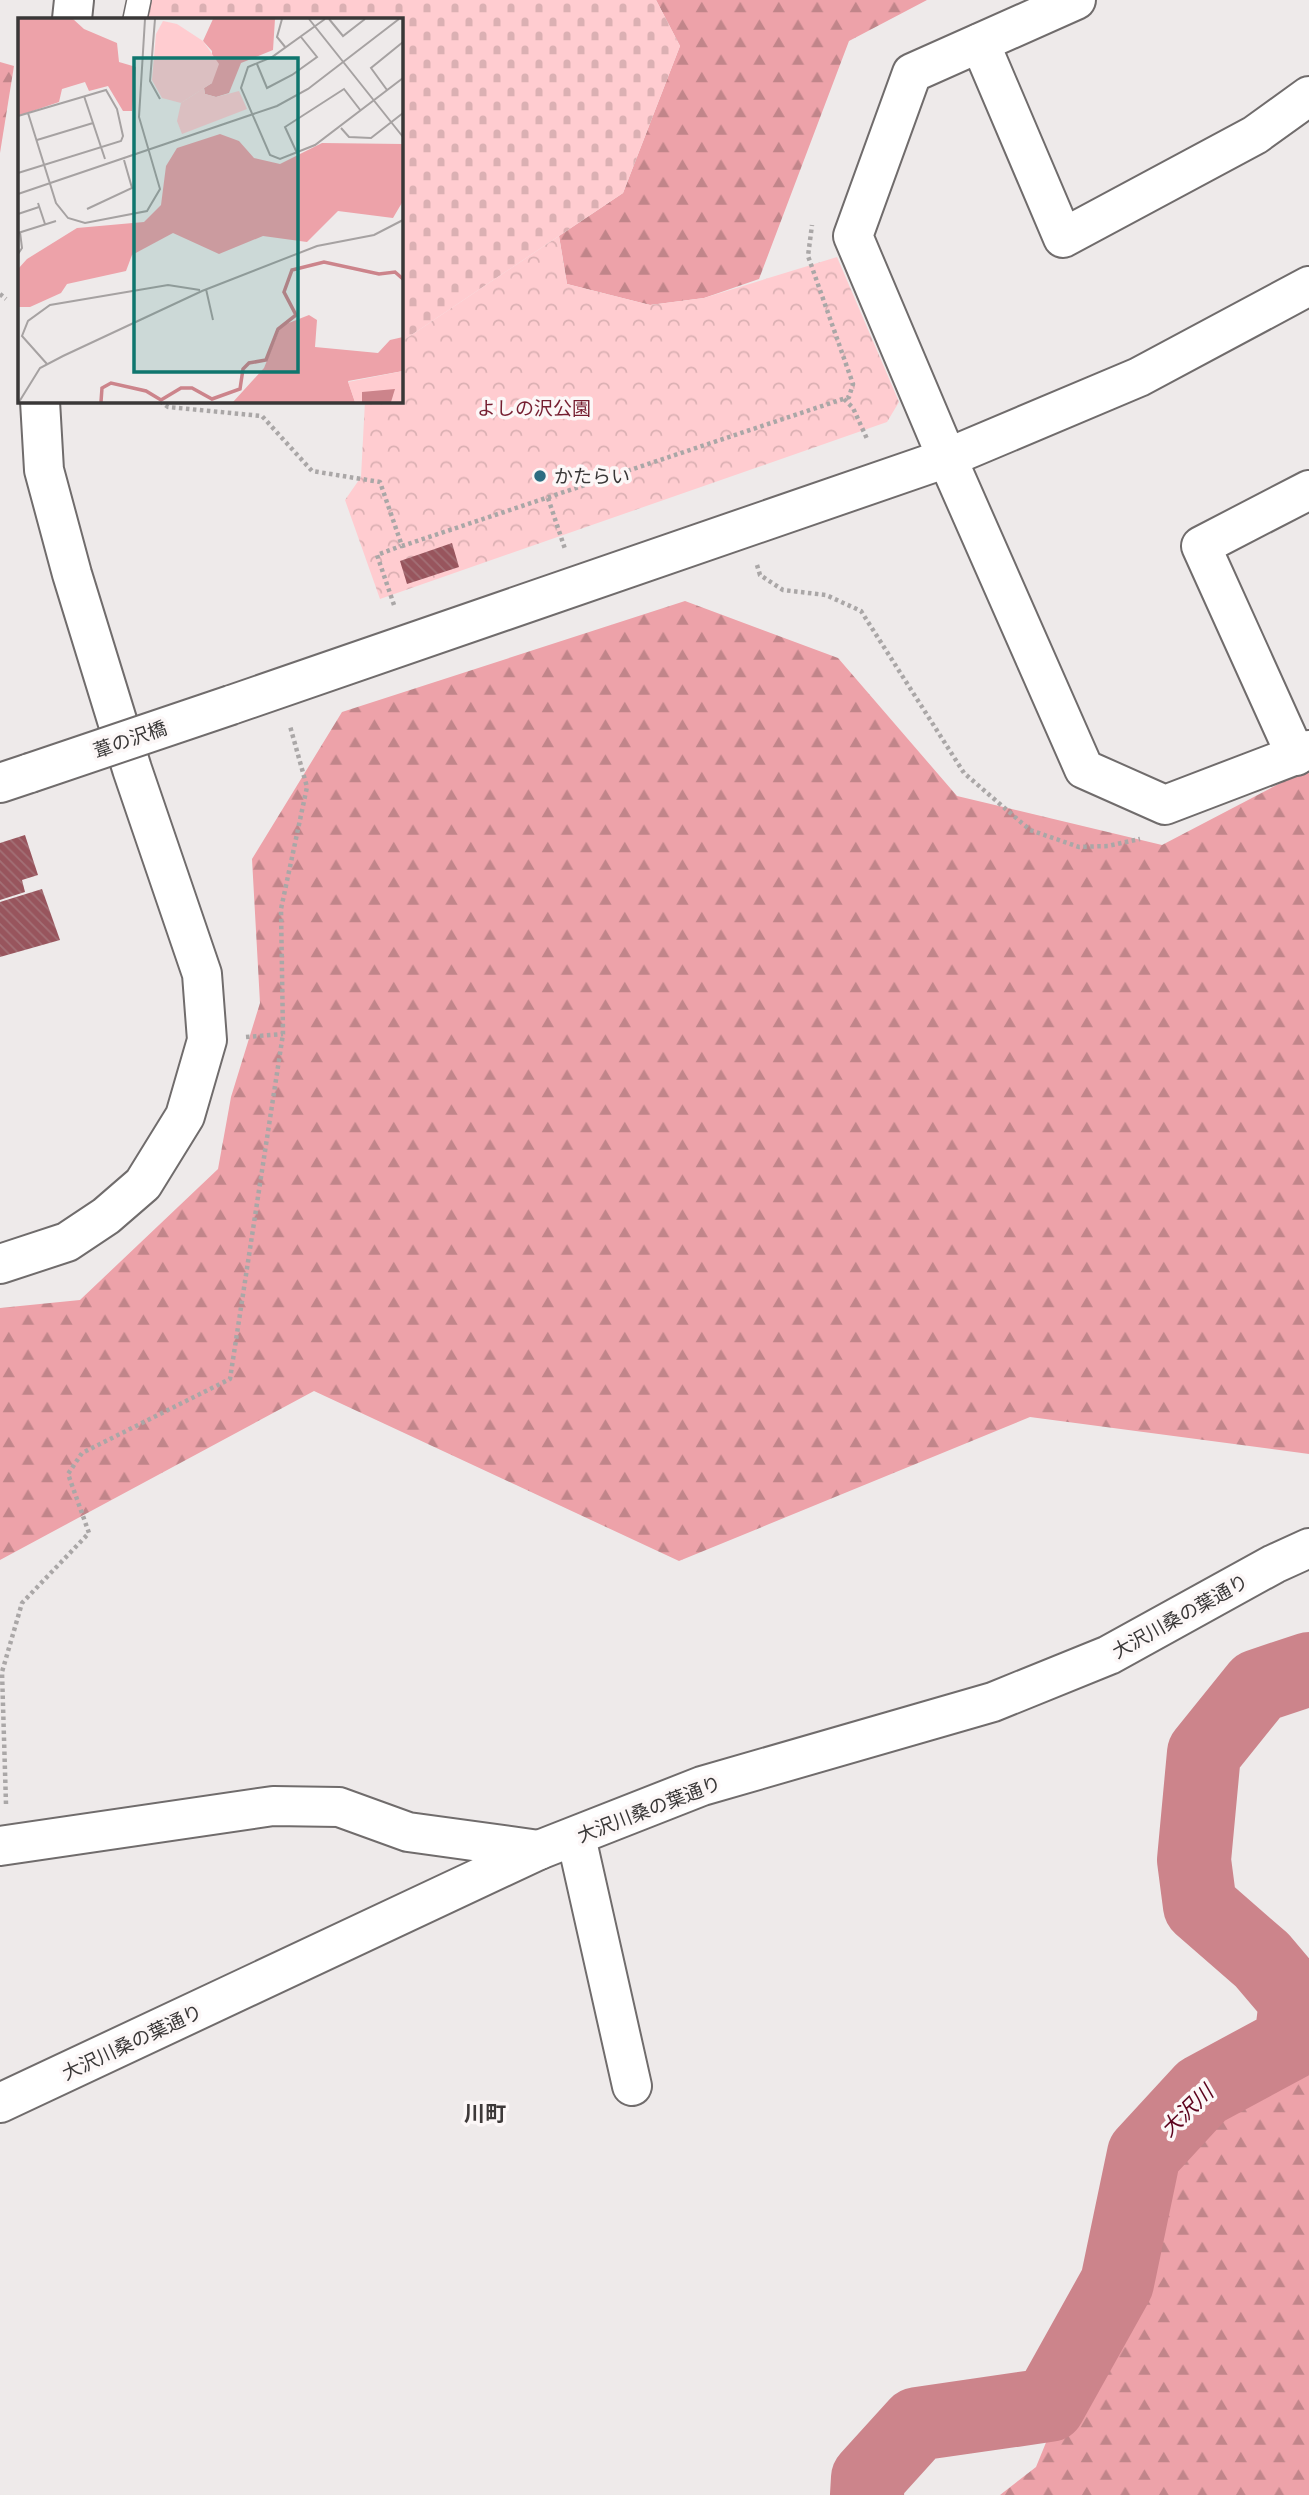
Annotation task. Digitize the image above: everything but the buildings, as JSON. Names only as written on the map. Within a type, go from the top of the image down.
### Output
[{"type":"street","points":[[72,18],[74,0]]},
{"type":"street","points":[[1076,0],[912,73],[853,236],[1084,769],[1165,806],[1302,753],[1201,545],[1309,490]]},
{"type":"street","points":[[980,43],[1062,238],[1255,135],[1309,96]]},
{"type":"street","name":"葦の沢橋","points":[[15,778],[947,458],[1139,377],[1309,286]]},
{"type":"street","points":[[0,1264],[68,1242],[106,1216],[143,1185],[185,1116],[207,1040],[202,974],[132,769],[72,574],[44,470],[40,402]]},
{"type":"street","name":"大沢川桑の葉通り","points":[[0,2103],[539,1850],[702,1786],[993,1702],[1109,1655],[1273,1563],[1309,1548]]},
{"type":"street","points":[[4,1846],[273,1806],[339,1807],[408,1832],[539,1850]]},
{"type":"street","points":[[576,1837],[632,2086]]},
{"type":"lane","points":[[135,18],[139,0]]},
{"type":"path","points":[[396,610],[377,555],[849,397],[853,384],[808,256],[810,230],[816,218]]},
{"type":"path","points":[[0,295],[6,299]]},
{"type":"path","points":[[844,399],[853,408],[868,441]]},
{"type":"path","points":[[161,402],[168,407],[262,416],[312,471],[380,482],[402,546]]},
{"type":"path","points":[[548,498],[565,550]]},
{"type":"path","points":[[755,562],[760,575],[783,590],[826,595],[861,611],[964,773],[1030,830],[1079,847],[1108,846],[1146,837]]},
{"type":"path","points":[[4,1846],[2,1672],[23,1603],[89,1533],[68,1474],[82,1453],[230,1379],[284,1034],[281,909],[307,787],[290,725]]},
{"type":"path","points":[[233,1038],[284,1034]]},
{"type":"green space","points":[[147,0],[656,0],[680,46],[623,193],[402,341],[402,18],[145,18]]},
{"type":"green space","points":[[656,0],[927,0],[849,41],[759,279],[704,298],[650,305],[567,284],[559,236],[623,193],[680,46]]},
{"type":"green space","points":[[0,62],[14,66],[0,153]]},
{"type":"green space","name":"よしの沢公園","points":[[559,236],[567,284],[650,305],[704,298],[837,257],[899,402],[887,422],[380,599],[345,500],[361,477],[365,402],[402,402],[402,341]]},
{"type":"green space","points":[[685,601],[838,658],[957,796],[1162,845],[1309,768],[1309,1454],[1030,1417],[679,1561],[314,1391],[0,1560],[0,1308],[80,1300],[218,1169],[231,1097],[260,1003],[252,859],[342,712]]},
{"type":"green space","points":[[1309,2063],[1309,2495],[1000,2495],[1036,2467],[1172,2134],[1293,2067]]},
{"type":"waterway","name":"大沢川","points":[[867,2495],[868,2478],[917,2424],[1049,2405],[1117,2283],[1144,2154],[1202,2091],[1291,2043],[1296,2000],[1262,1960],[1200,1906],[1194,1860],[1204,1753],[1258,1686],[1309,1669]]},
{"type":"place","name":"かたらい","points":[[540,476]]},
{"type":"district","name":"川町","points":[[485,2114]]}]
